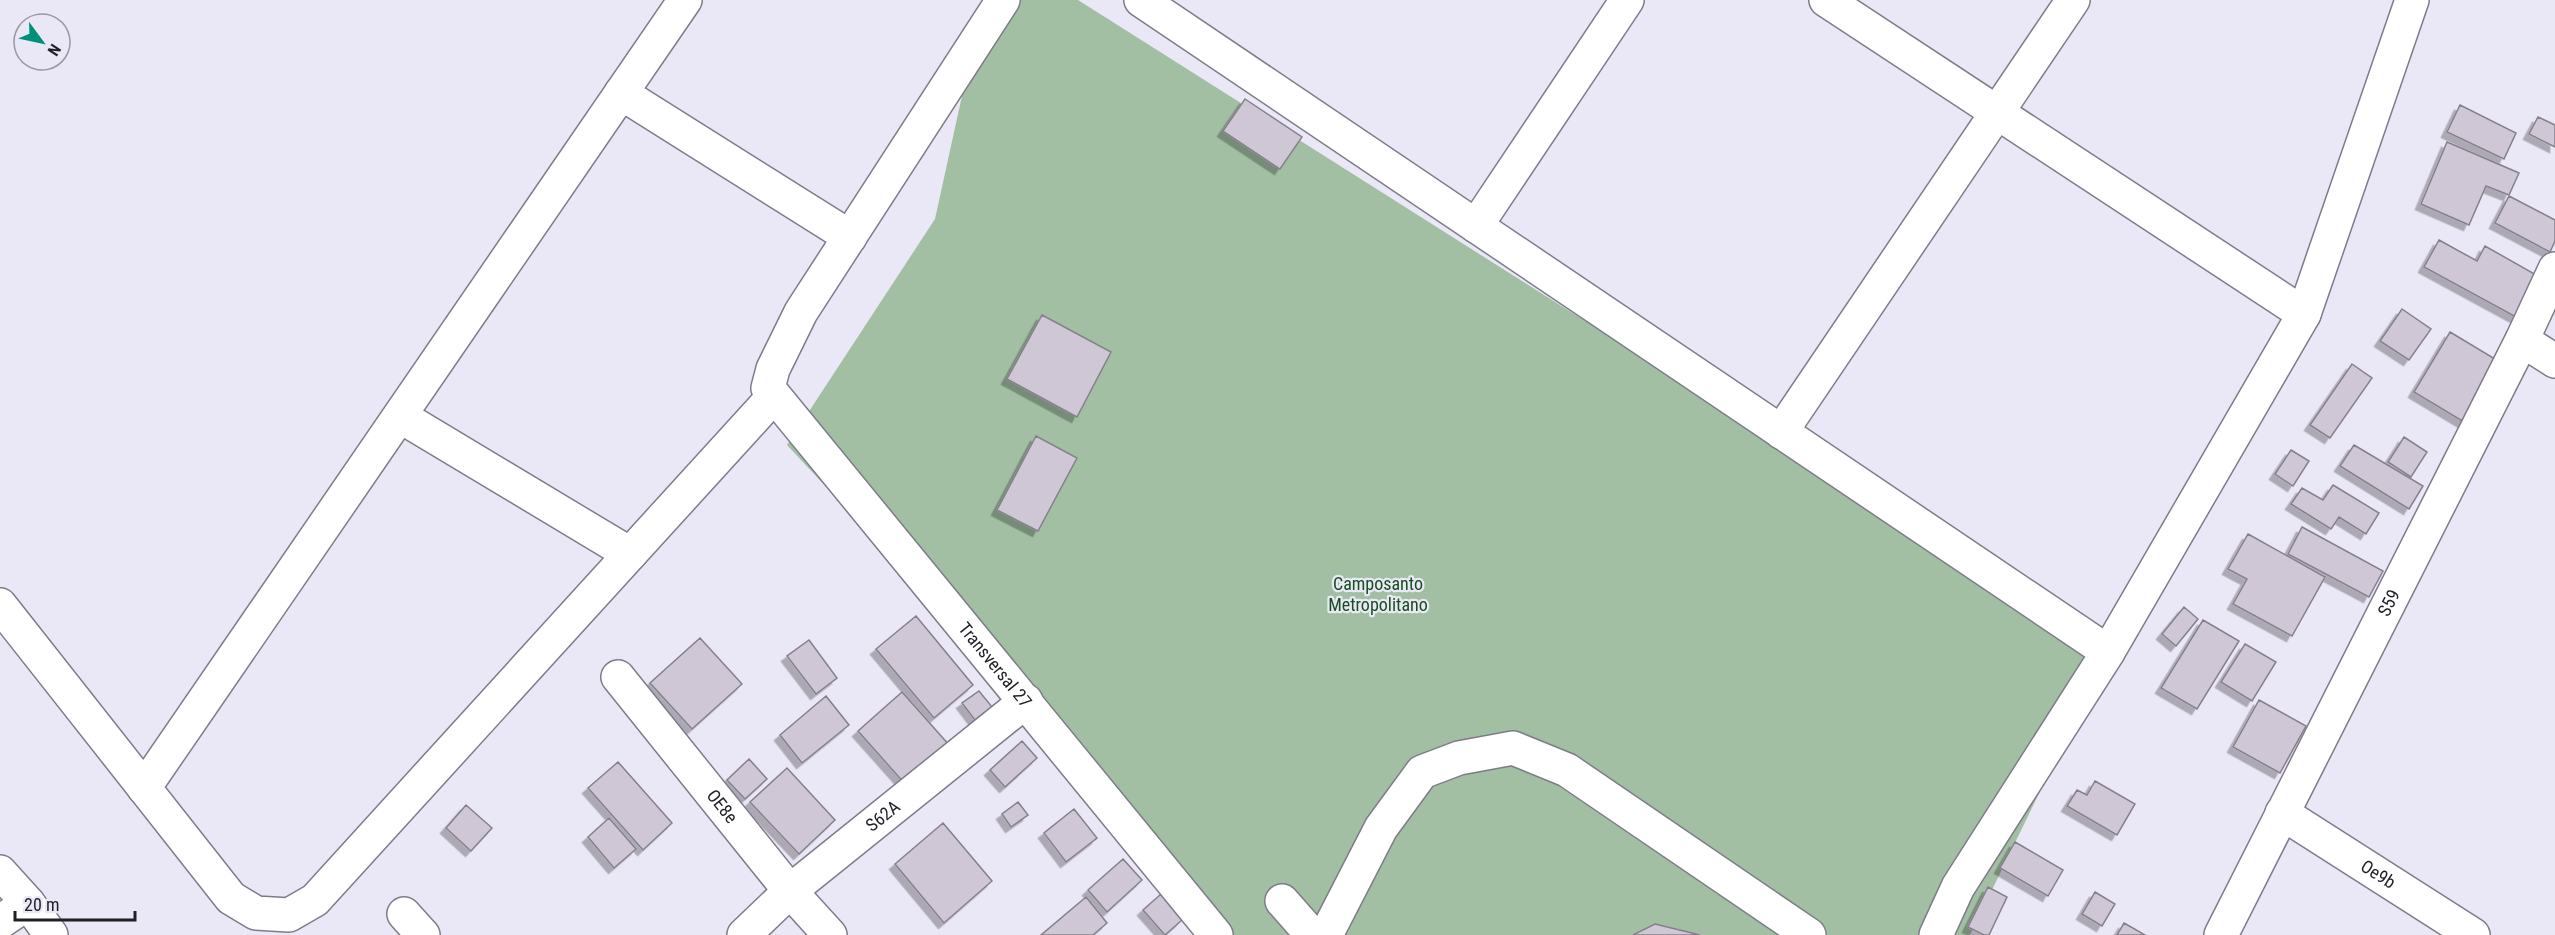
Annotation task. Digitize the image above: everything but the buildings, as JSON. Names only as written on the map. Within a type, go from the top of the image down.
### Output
[{"type":"street","points":[[144,788],[685,0]]},
{"type":"street","points":[[0,605],[231,898],[256,913],[289,915],[315,900],[774,396],[768,388],[772,369],[801,312],[1003,0]]},
{"type":"street","points":[[1476,226],[1626,0]]},
{"type":"street","points":[[1826,0],[2304,314]]},
{"type":"street","points":[[1781,432],[2073,0]]},
{"type":"street","points":[[1936,935],[1958,887],[2108,652],[2304,314],[2412,0]]},
{"type":"street","points":[[1158,5],[1476,226],[2108,652]]},
{"type":"street","points":[[621,93],[850,237]]},
{"type":"street","name":"S59","points":[[2221,935],[2522,340],[2555,269]]},
{"type":"street","points":[[2522,340],[2555,361]]},
{"type":"street","name":"Transversal 27","points":[[774,396],[1026,700],[1216,935]]},
{"type":"street","points":[[400,416],[630,554]]},
{"type":"street","name":"OE8e","points":[[618,677],[790,891],[830,935]]},
{"type":"street","name":"S62A","points":[[744,935],[790,891],[1026,700]]},
{"type":"street","points":[[1326,935],[1381,828],[1422,772],[1459,758],[1513,748],[1567,770],[1809,935]]},
{"type":"street","name":"Oe9b","points":[[2282,813],[2473,935]]},
{"type":"street","points":[[0,872],[28,903],[51,935]]},
{"type":"street","points":[[1282,901],[1312,935]]},
{"type":"street","points":[[0,922],[28,903]]},
{"type":"green space","name":"Camposanto Metropolitano","points":[[983,0],[1078,0],[2108,652],[1970,935],[1216,935],[1026,701],[787,445],[935,219]]}]
